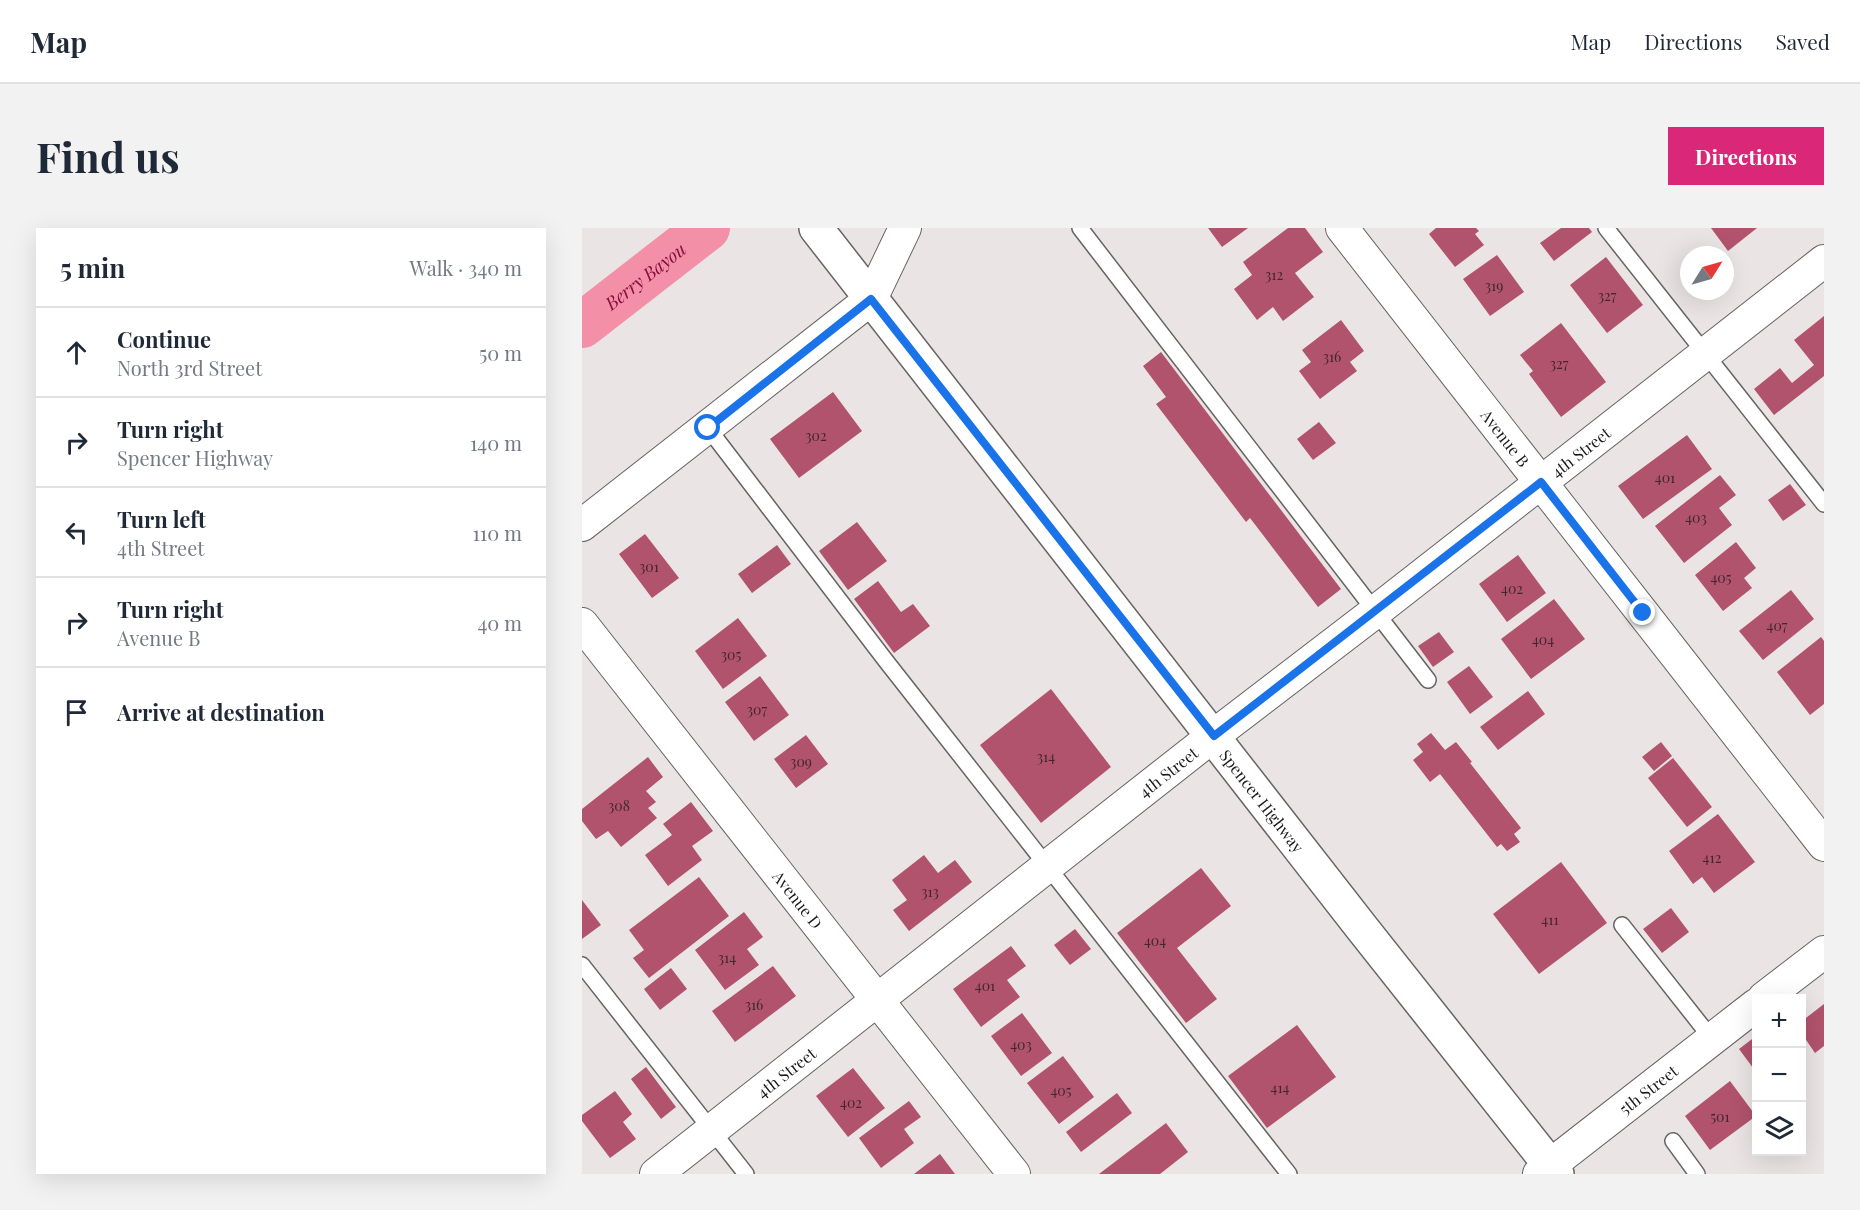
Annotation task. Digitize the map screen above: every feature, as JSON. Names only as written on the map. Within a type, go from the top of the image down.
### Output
[{"type":"main road","name":"Spencer Highway","points":[[818,230],[1214,736],[1549,1171]]},
{"type":"street","points":[[582,525],[871,299],[905,228]]},
{"type":"street","name":"Avenue B","points":[[1342,228],[1824,845]]},
{"type":"street","name":"4th Street","points":[[656,1174],[1047,866],[1824,261]]},
{"type":"street","name":"Avenue D","points":[[582,624],[1014,1174]]},
{"type":"street","points":[[1770,994],[1824,952]]},
{"type":"street","name":"5th Street","points":[[1549,1171],[1752,1008]]},
{"type":"lane","points":[[1080,228],[1428,680]]},
{"type":"lane","points":[[1606,228],[1824,504]]},
{"type":"lane","points":[[708,428],[886,660],[1289,1174]]},
{"type":"lane","points":[[1622,925],[1712,1039]]},
{"type":"lane","points":[[582,964],[746,1174]]},
{"type":"lane","points":[[1673,1141],[1697,1174]]},
{"type":"building","points":[[1208,228],[1248,228],[1222,247]]},
{"type":"building","points":[[1288,228],[1305,228],[1323,252],[1295,273],[1314,297],[1283,321],[1273,307],[1257,320],[1234,289],[1252,275],[1243,262]]},
{"type":"building","points":[[1436,228],[1476,228],[1479,231],[1475,234],[1484,245],[1455,267],[1429,234]]},
{"type":"building","points":[[1561,228],[1589,228],[1592,232],[1554,261],[1540,243]]},
{"type":"building","points":[[1711,228],[1757,228],[1734,246],[1724,246]]},
{"type":"building","points":[[1497,255],[1524,292],[1490,316],[1463,279]]},
{"type":"building","points":[[1606,257],[1643,305],[1607,333],[1570,285]]},
{"type":"building","points":[[1824,316],[1824,376],[1774,415],[1754,389],[1780,368],[1792,383],[1814,365],[1794,340]]},
{"type":"building","points":[[1341,320],[1364,351],[1350,362],[1357,371],[1320,399],[1299,371],[1311,362],[1302,350]]},
{"type":"building","points":[[1561,323],[1606,382],[1561,417],[1529,374],[1533,371],[1520,355]]},
{"type":"building","points":[[1161,352],[1341,589],[1318,607],[1250,518],[1246,522],[1156,404],[1166,397],[1143,366]]},
{"type":"building","points":[[833,392],[862,431],[799,478],[770,439]]},
{"type":"building","points":[[1319,422],[1336,443],[1313,460],[1297,439]]},
{"type":"building","points":[[1687,435],[1712,469],[1643,519],[1618,486]]},
{"type":"building","points":[[1720,475],[1736,495],[1719,508],[1732,525],[1684,563],[1655,526]]},
{"type":"building","points":[[1790,484],[1806,505],[1783,521],[1768,500]]},
{"type":"building","points":[[857,522],[887,561],[848,590],[819,551]]},
{"type":"building","points":[[645,534],[679,578],[652,598],[619,554]]},
{"type":"building","points":[[1736,542],[1756,568],[1744,578],[1752,588],[1723,611],[1695,575]]},
{"type":"building","points":[[777,545],[791,564],[752,593],[738,574]]},
{"type":"building","points":[[1518,555],[1546,593],[1507,622],[1479,584]]},
{"type":"building","points":[[878,581],[901,612],[913,604],[930,626],[894,653],[854,599]]},
{"type":"building","points":[[1791,590],[1814,619],[1763,660],[1739,631]]},
{"type":"building","points":[[1554,599],[1585,639],[1531,679],[1501,639]]},
{"type":"building","points":[[738,618],[767,656],[723,689],[695,651]]},
{"type":"building","points":[[1439,632],[1454,652],[1433,667],[1418,646]]},
{"type":"building","points":[[1821,637],[1824,641],[1824,704],[1810,715],[1777,672]]},
{"type":"building","points":[[1469,666],[1493,697],[1470,714],[1447,682]]},
{"type":"building","points":[[760,676],[789,715],[754,741],[725,702]]},
{"type":"building","points":[[1051,689],[1111,767],[1041,823],[980,745]]},
{"type":"building","points":[[1528,691],[1545,714],[1498,750],[1480,727]]},
{"type":"building","points":[[1431,733],[1445,750],[1456,742],[1521,828],[1514,834],[1520,842],[1507,851],[1501,844],[1497,847],[1440,774],[1430,782],[1413,760],[1423,752],[1417,744]]},
{"type":"building","points":[[806,735],[828,764],[796,788],[774,759]]},
{"type":"building","points":[[1661,742],[1672,756],[1654,771],[1642,757]]},
{"type":"building","points":[[648,757],[663,777],[646,791],[656,802],[648,808],[657,818],[621,847],[608,831],[596,839],[582,821],[582,809]]},
{"type":"building","points":[[1673,758],[1712,807],[1687,827],[1648,778]]},
{"type":"building","points":[[691,802],[713,831],[692,846],[702,860],[668,886],[645,855],[672,835],[663,824]]},
{"type":"building","points":[[1718,814],[1755,862],[1714,893],[1702,877],[1693,884],[1669,851]]},
{"type":"building","points":[[924,855],[938,873],[955,860],[972,882],[909,931],[893,910],[907,900],[892,880]]},
{"type":"building","points":[[1561,862],[1607,923],[1539,974],[1493,914]]},
{"type":"building","points":[[1201,868],[1231,906],[1177,948],[1217,999],[1186,1023],[1117,933]]},
{"type":"building","points":[[699,877],[729,916],[649,978],[633,958],[644,950],[629,930]]},
{"type":"building","points":[[582,900],[601,925],[582,939]]},
{"type":"building","points":[[1671,908],[1689,932],[1662,953],[1643,929]]},
{"type":"building","points":[[744,912],[763,937],[747,949],[759,965],[725,990],[695,950]]},
{"type":"building","points":[[1075,929],[1091,949],[1070,965],[1054,945]]},
{"type":"building","points":[[1011,946],[1026,966],[1007,980],[1020,997],[981,1027],[953,989]]},
{"type":"building","points":[[773,966],[796,996],[735,1042],[712,1011]]},
{"type":"building","points":[[671,968],[687,989],[660,1010],[644,989]]},
{"type":"building","points":[[1824,1004],[1824,1046],[1815,1053],[1806,1040],[1806,1018]]},
{"type":"building","points":[[1022,1013],[1052,1053],[1021,1076],[991,1036]]},
{"type":"building","points":[[1297,1025],[1336,1077],[1267,1128],[1228,1076]]},
{"type":"building","points":[[1752,1039],[1752,1067],[1739,1049]]},
{"type":"building","points":[[1063,1056],[1094,1097],[1059,1124],[1027,1083]]},
{"type":"building","points":[[646,1067],[676,1107],[661,1119],[631,1079]]},
{"type":"building","points":[[853,1068],[885,1108],[848,1137],[816,1096]]},
{"type":"building","points":[[1730,1081],[1752,1111],[1752,1119],[1710,1150],[1685,1116]]},
{"type":"building","points":[[615,1091],[632,1114],[623,1122],[636,1139],[610,1158],[582,1121],[582,1115]]},
{"type":"building","points":[[1117,1093],[1132,1113],[1081,1152],[1066,1132]]},
{"type":"building","points":[[909,1101],[921,1117],[904,1129],[914,1143],[881,1168],[859,1138]]},
{"type":"building","points":[[1166,1123],[1188,1152],[1160,1174],[1099,1174]]},
{"type":"building","points":[[940,1154],[955,1174],[914,1174]]},
{"type":"waterway","name":"Berry Bayou","points":[[582,325],[707,228]]},
{"type":"route","points":[[708,428],[871,299],[1214,736],[1541,482],[1643,613]]}]
